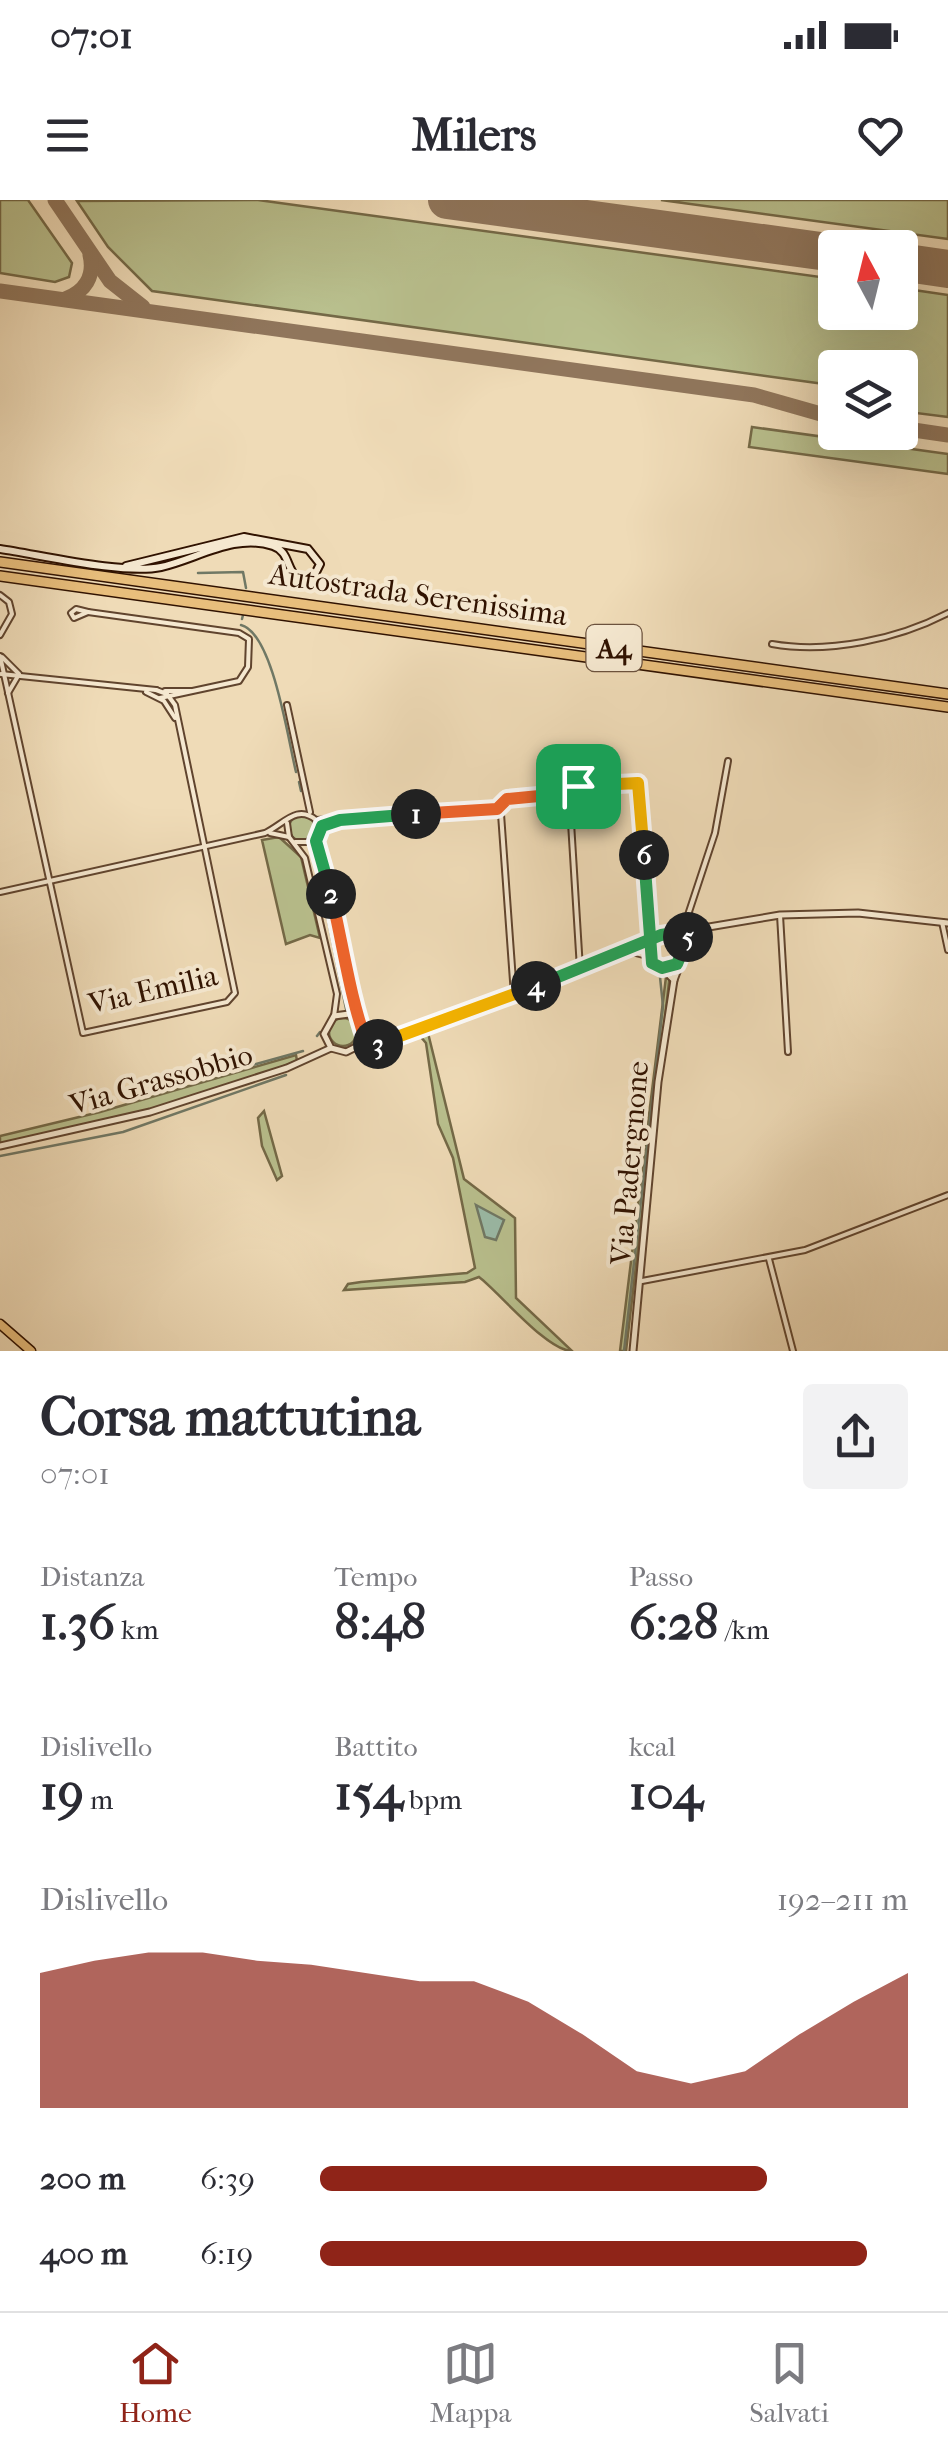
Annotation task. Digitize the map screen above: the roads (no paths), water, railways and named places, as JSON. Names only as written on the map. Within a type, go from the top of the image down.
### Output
[{"type":"highway","name":"Autostrada Serenissima","points":[[0,562],[948,694]]},
{"type":"highway","name":"Autostrada Serenissima","points":[[0,576],[948,706]]},
{"type":"highway","points":[[0,1324],[32,1351]]},
{"type":"main road","points":[[0,549],[126,566],[160,567],[245,542],[278,548],[298,578],[316,574],[318,556],[303,548],[244,537],[126,566]]},
{"type":"main road","points":[[289,562],[303,548]]},
{"type":"street","points":[[0,595],[12,608],[2,631]]},
{"type":"street","points":[[88,612],[247,636],[251,647],[242,678],[170,697],[160,698],[137,690]]},
{"type":"street","points":[[772,644],[836,645],[890,634],[948,613]]},
{"type":"street","points":[[0,655],[48,881]]},
{"type":"street","points":[[0,655],[20,674]]},
{"type":"street","points":[[1,673],[137,690],[195,691]]},
{"type":"street","points":[[8,698],[20,674]]},
{"type":"street","points":[[0,687],[8,698]]},
{"type":"street","points":[[156,690],[170,697],[204,846]]},
{"type":"street","points":[[160,698],[177,722]]},
{"type":"street","points":[[288,704],[354,996],[354,1016],[370,1046]]},
{"type":"street","points":[[688,943],[684,932],[715,833],[728,761]]},
{"type":"street","points":[[316,820],[497,809],[513,797],[638,783],[652,941],[649,956]]},
{"type":"street","points":[[569,790],[580,969]]},
{"type":"street","points":[[0,892],[265,832],[287,822],[308,802]]},
{"type":"street","points":[[497,809],[502,814],[514,995]]},
{"type":"street","points":[[296,813],[311,815]]},
{"type":"street","points":[[295,842],[304,843],[340,820]]},
{"type":"street","points":[[287,822],[289,837]]},
{"type":"street","points":[[265,832],[289,837],[306,858],[337,994],[334,1016],[314,1054]]},
{"type":"street","name":"Via Emilia","points":[[48,881],[83,1033],[227,1002],[235,988],[204,846]]},
{"type":"street","points":[[324,1034],[331,1048],[346,1052],[370,1046],[514,995],[661,935],[780,915],[858,913],[945,923],[948,950]]},
{"type":"street","points":[[780,915],[788,1052]]},
{"type":"street","points":[[687,923],[703,927]]},
{"type":"street","name":"Via Padergnone","points":[[634,1351],[658,1082],[674,980],[688,943],[703,927]]},
{"type":"street","points":[[662,968],[681,958],[681,943],[672,936]]},
{"type":"street","points":[[626,951],[649,956],[674,980]]},
{"type":"street","points":[[334,1016],[354,1016]]},
{"type":"street","points":[[358,1046],[363,1033]]},
{"type":"street","name":"Via Grassobbio","points":[[0,1146],[150,1112],[287,1068],[331,1048]]},
{"type":"street","points":[[642,1281],[769,1260],[948,1195]]},
{"type":"street","points":[[769,1260],[793,1351]]},
{"type":"waterway","points":[[198,573],[243,572],[246,588]]},
{"type":"waterway","points":[[242,619],[243,615]]},
{"type":"waterway","points":[[241,625],[252,632],[270,667],[296,772]]},
{"type":"waterway","points":[[299,782],[301,791]]},
{"type":"waterway","points":[[315,856],[346,1009]]},
{"type":"waterway","points":[[624,1351],[663,1006],[660,977]]},
{"type":"waterway","points":[[317,1036],[320,1032]]},
{"type":"waterway","points":[[249,1066],[303,1051]]},
{"type":"waterway","points":[[0,1156],[123,1132],[286,1075]]}]
